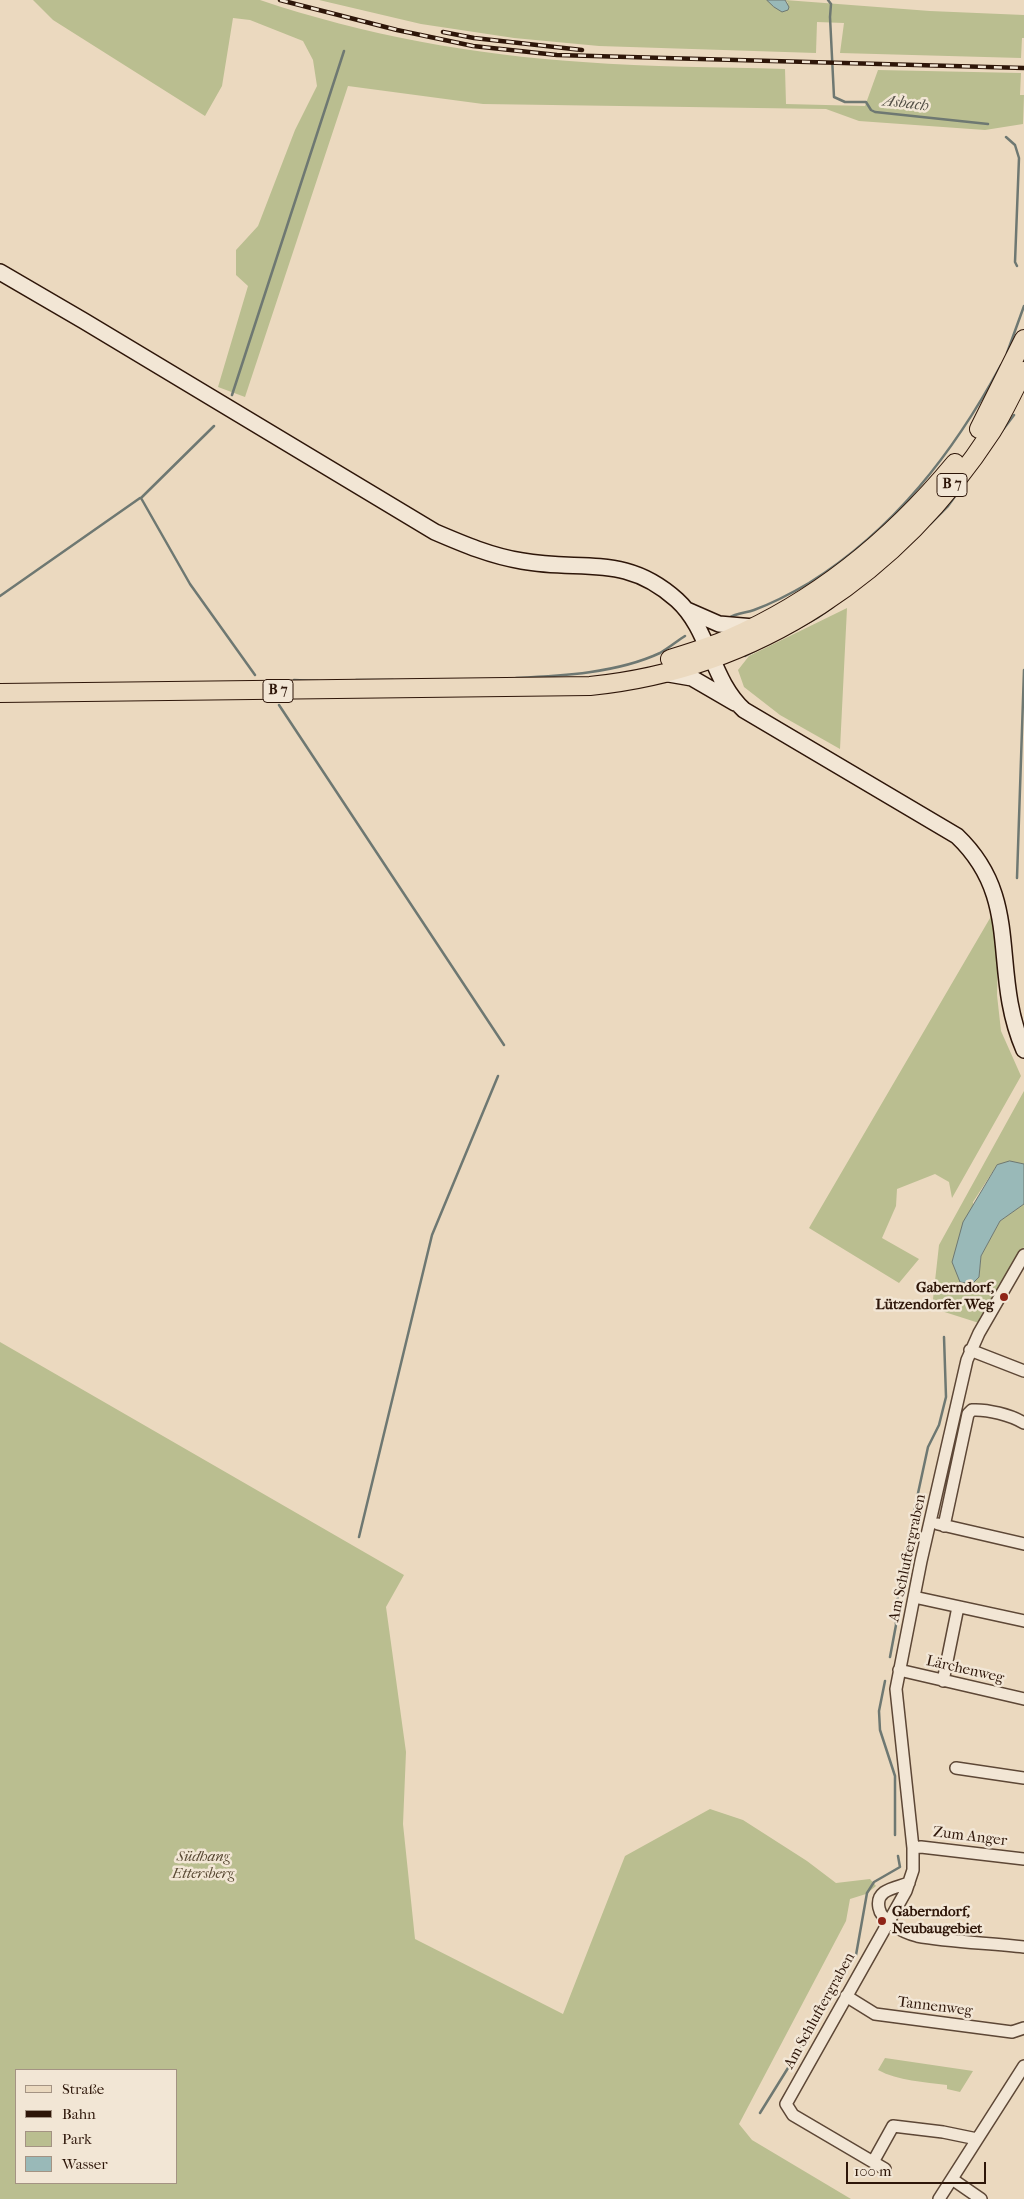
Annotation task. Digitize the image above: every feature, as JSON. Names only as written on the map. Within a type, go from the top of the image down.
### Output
[{"type":"main road","name":"B 7","points":[[0,693],[504,689],[607,685],[661,673],[711,652],[806,598],[882,542],[933,490],[960,456],[982,424],[1024,339]]},
{"type":"main road","name":"B 7","points":[[556,687],[757,642],[814,611],[856,580],[894,547],[942,499],[992,430],[1024,371]]},
{"type":"street","points":[[0,272],[435,532],[473,548],[523,562],[607,566],[631,573],[663,589],[687,610],[719,624],[754,627]]},
{"type":"street","points":[[687,610],[711,652],[727,689],[737,704]]},
{"type":"street","points":[[661,673],[700,682],[772,728],[957,836],[984,860],[1000,885],[1006,901],[1010,929],[1010,999],[1024,1050]]},
{"type":"street","name":"Am Schluftergraben","points":[[873,2162],[793,2115],[786,2104],[888,1921],[909,1882],[913,1870],[913,1848],[896,1705],[896,1689],[914,1597],[970,1350],[1024,1255]]},
{"type":"street","points":[[970,1350],[1024,1371]]},
{"type":"street","points":[[944,1526],[968,1414],[972,1410],[978,1410],[1011,1417],[1024,1423]]},
{"type":"street","points":[[931,1523],[1024,1544]]},
{"type":"street","points":[[914,1597],[1024,1621]]},
{"type":"street","points":[[943,1682],[958,1607]]},
{"type":"street","name":"Lärchenweg","points":[[900,1670],[943,1682],[1024,1699]]},
{"type":"street","points":[[956,1768],[1024,1778]]},
{"type":"street","name":"Zum Anger","points":[[913,1848],[920,1846],[1024,1859]]},
{"type":"street","points":[[909,1882],[886,1890],[880,1895],[877,1901],[879,1911],[888,1921],[916,1936],[1024,1947]]},
{"type":"street","name":"Tannenweg","points":[[846,1996],[875,2014],[1012,2032],[1024,2028]]},
{"type":"street","points":[[939,2199],[1024,2066]]},
{"type":"street","points":[[885,2168],[873,2162],[893,2126],[943,2132],[977,2139]]},
{"type":"street","points":[[952,2179],[981,2199]]},
{"type":"green space","points":[[33,0],[260,0],[379,33],[460,49],[542,59],[608,64],[785,69],[786,104],[865,106],[878,70],[1021,73],[1020,95],[1024,95],[1023,124],[985,130],[859,121],[826,109],[483,104],[348,86],[245,397],[218,387],[248,286],[236,275],[236,250],[258,226],[295,130],[317,86],[313,60],[303,41],[250,20],[233,18],[222,86],[205,116],[53,20]]},
{"type":"green space","points":[[319,0],[767,0],[769,2],[788,3],[785,0],[930,11],[1024,15],[1024,38],[1022,38],[1021,58],[840,53],[844,23],[817,22],[816,53],[599,46],[514,38],[421,24]]},
{"type":"green space","points":[[847,608],[840,749],[780,715],[744,687],[738,670],[749,656]]},
{"type":"green space","points":[[993,913],[998,954],[997,995],[1001,1031],[1021,1076],[952,1198],[949,1182],[935,1174],[897,1189],[896,1206],[882,1238],[919,1259],[899,1283],[809,1228]]},
{"type":"green space","points":[[1024,1091],[1024,1164],[997,1165],[973,1202],[979,1277],[981,1256],[1000,1221],[1024,1204],[1024,1247],[979,1323],[932,1308],[939,1245]]},
{"type":"green space","name":"Südhang Ettersberg","points":[[0,1342],[404,1575],[386,1607],[406,1752],[403,1824],[415,1939],[563,2014],[625,1856],[710,1809],[743,1820],[807,1861],[836,1883],[870,1879],[876,1886],[866,1894],[850,1899],[846,1921],[739,2124],[752,2140],[851,2199],[0,2199]]},
{"type":"green space","points":[[885,2058],[973,2071],[960,2092],[947,2089],[947,2085],[894,2077],[886,2074],[878,2070]]},
{"type":"water","points":[[767,0],[785,0],[789,7],[788,10],[782,12]]},
{"type":"water","points":[[1010,1161],[1024,1164],[1024,1204],[1000,1221],[981,1256],[979,1277],[972,1284],[960,1282],[952,1262],[963,1222],[997,1165]]},
{"type":"waterway","name":"Asbach","points":[[828,0],[831,4],[834,97],[845,102],[866,102],[871,110],[875,112],[988,124]]},
{"type":"waterway","points":[[232,395],[344,51]]},
{"type":"waterway","name":"Asbach","points":[[1006,137],[1015,145],[1019,158],[1015,262],[1017,266]]},
{"type":"waterway","points":[[1007,353],[1024,306]]},
{"type":"waterway","points":[[729,618],[768,604],[803,587],[840,562],[895,514],[942,458],[983,397],[1001,365]]},
{"type":"waterway","points":[[999,435],[1014,415]]},
{"type":"waterway","points":[[214,426],[141,498],[190,584],[255,675]]},
{"type":"waterway","points":[[930,524],[948,506],[961,488]]},
{"type":"waterway","points":[[0,596],[140,498]]},
{"type":"waterway","points":[[877,573],[892,560]]},
{"type":"waterway","points":[[786,635],[833,607]]},
{"type":"waterway","points":[[516,678],[589,672],[626,665],[660,653],[685,636]]},
{"type":"waterway","points":[[745,656],[766,645]]},
{"type":"waterway","points":[[1017,878],[1024,670]]},
{"type":"waterway","points":[[294,680],[318,681]]},
{"type":"waterway","points":[[356,680],[393,680]]},
{"type":"waterway","points":[[279,705],[504,1045]]},
{"type":"waterway","points":[[359,1537],[432,1235],[498,1076]]},
{"type":"waterway","points":[[890,1657],[896,1625],[895,1607],[914,1544],[912,1521],[928,1447],[939,1425],[946,1397],[944,1337]]},
{"type":"waterway","points":[[885,1681],[879,1711],[880,1730],[895,1776],[895,1835]]},
{"type":"waterway","points":[[760,2113],[811,2031],[820,2005],[856,1955],[867,1893],[874,1882],[900,1867],[898,1856]]},
{"type":"railway","points":[[280,0],[397,30],[473,46],[557,55],[1024,68]]},
{"type":"railway","points":[[443,32],[474,38],[582,50]]},
{"type":"place","name":"Gaberndorf, Lützendorfer Weg","points":[[1004,1297]]},
{"type":"place","name":"Gaberndorf, Neubaugebiet","points":[[882,1921]]}]
